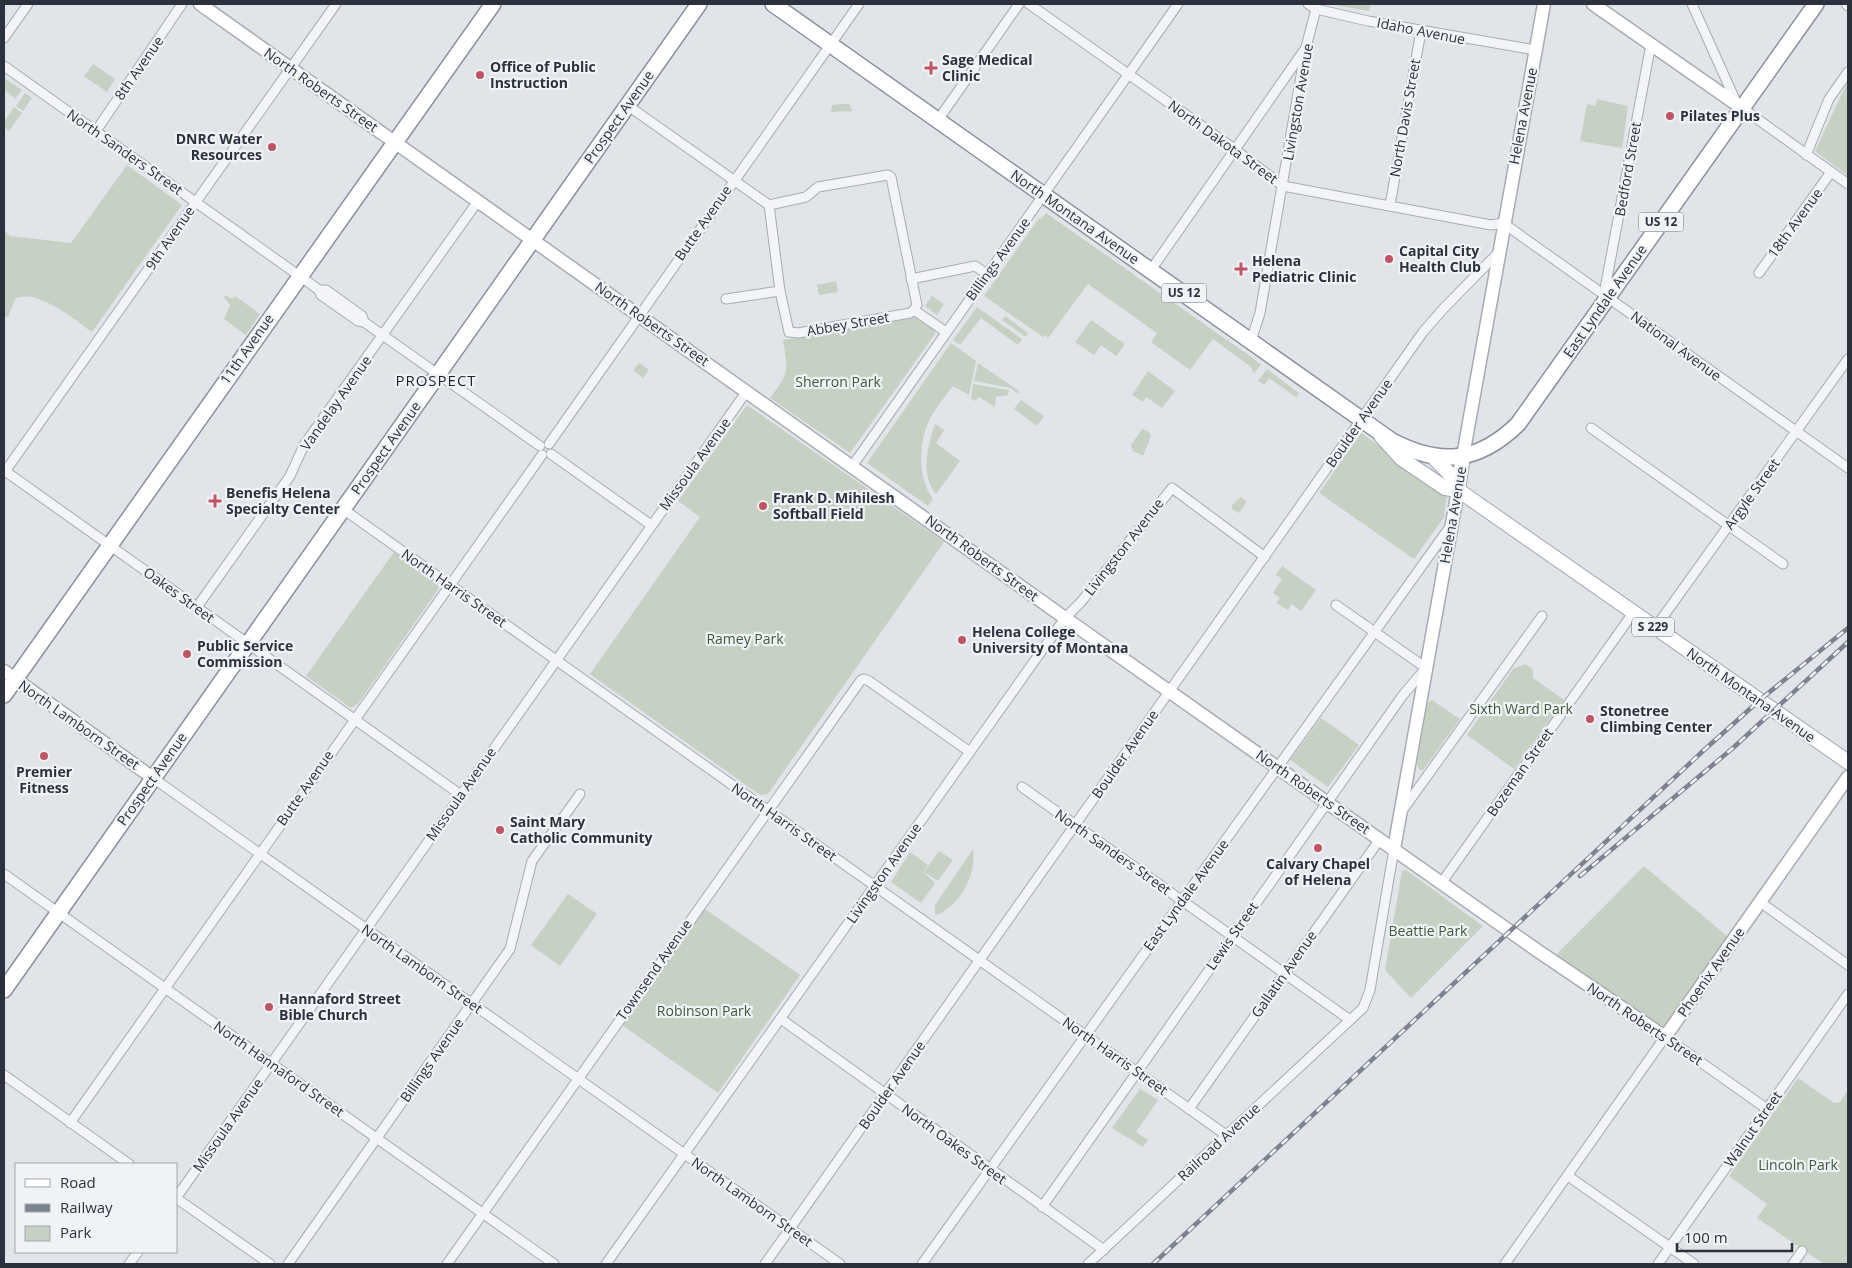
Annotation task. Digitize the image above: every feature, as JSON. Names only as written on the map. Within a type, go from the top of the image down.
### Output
[{"type":"highway","name":"Prospect Avenue","points":[[4,990],[699,4]]},
{"type":"highway","name":"North Montana Avenue","points":[[773,4],[1378,431],[1409,449],[1432,456],[1451,458],[1463,456]]},
{"type":"highway","name":"East Lyndale Avenue","points":[[1463,456],[1492,444],[1518,424],[1740,107],[1816,4]]},
{"type":"highway","name":"11th Avenue","points":[[4,695],[9,675],[109,545],[489,5]]},
{"type":"main road","name":"North Montana Avenue","points":[[1378,431],[1383,441],[1402,459],[1445,488],[1458,490]]},
{"type":"main road","name":"North Montana Avenue","points":[[1432,456],[1449,474],[1458,490],[1848,762]]},
{"type":"main road","name":"Helena Avenue","points":[[1458,490],[1463,456]]},
{"type":"street","points":[[4,38],[28,4]]},
{"type":"street","name":"8th Avenue","points":[[96,131],[182,4]]},
{"type":"street","name":"North Roberts Street","points":[[200,4],[853,465],[1065,618],[1170,690],[1538,951],[1767,1109]]},
{"type":"street","name":"9th Avenue","points":[[4,472],[336,4]]},
{"type":"street","name":"Butte Avenue","points":[[70,1123],[449,584],[544,452],[552,449],[549,444],[859,4]]},
{"type":"street","points":[[938,120],[1019,4]]},
{"type":"street","name":"North Dakota Street","points":[[1029,4],[1234,148],[1283,186],[1491,225],[1503,223]]},
{"type":"street","name":"Billings Avenue","points":[[853,465],[1178,4]]},
{"type":"street","name":"Helena Avenue","points":[[1463,456],[1503,223],[1544,4]]},
{"type":"street","points":[[1593,4],[1848,184]]},
{"type":"street","points":[[1692,4],[1740,107]]},
{"type":"street","name":"Idaho Avenue","points":[[1312,7],[1421,31],[1535,50]]},
{"type":"street","name":"Livingston Avenue","points":[[1251,341],[1260,313],[1312,7]]},
{"type":"street","name":"North Davis Street","points":[[1390,206],[1421,31]]},
{"type":"street","name":"Bedford Street","points":[[1606,296],[1651,44]]},
{"type":"street","points":[[1150,270],[1306,47]]},
{"type":"street","name":"North Sanders Street","points":[[4,66],[298,276],[319,290],[326,290],[362,316],[364,322],[544,452],[651,525]]},
{"type":"street","points":[[1806,155],[1829,100],[1848,72]]},
{"type":"street","points":[[627,105],[769,205],[806,197],[818,187],[888,175],[893,179],[916,305],[914,310],[946,332]]},
{"type":"street","name":"18th Avenue","points":[[1759,273],[1831,172]]},
{"type":"street","name":"Vandelay Avenue","points":[[197,607],[290,476],[304,445],[384,336],[478,202]]},
{"type":"street","name":"Abbey Street","points":[[769,205],[780,291],[787,328],[792,334],[910,313],[914,310]]},
{"type":"street","name":"National Avenue","points":[[1503,223],[1848,468]]},
{"type":"street","name":"Boulder Avenue","points":[[765,1264],[1074,825],[1266,557],[1423,332],[1498,254]]},
{"type":"street","points":[[911,279],[975,266],[987,274]]},
{"type":"street","points":[[726,299],[780,291]]},
{"type":"street","name":"Argyle Street","points":[[1655,628],[1848,359]]},
{"type":"street","name":"Missoula Avenue","points":[[178,1195],[747,391]]},
{"type":"street","points":[[1591,428],[1783,564]]},
{"type":"street","name":"Oakes Street","points":[[4,472],[354,718]]},
{"type":"street","name":"Livingston Avenue","points":[[606,1264],[1065,618],[1081,602],[1172,488],[1266,557]]},
{"type":"street","name":"Helena Avenue","points":[[1350,1020],[1363,1008],[1370,990],[1458,490]]},
{"type":"street","name":"North Harris Street","points":[[343,509],[1226,1135]]},
{"type":"street","name":"East Lyndale Avenue","points":[[922,1264],[1451,525]]},
{"type":"street","points":[[1336,605],[1426,668]]},
{"type":"street","name":"Bozeman Street","points":[[1442,882],[1633,613]]},
{"type":"street","points":[[1400,813],[1542,616]]},
{"type":"street","name":"Lewis Street","points":[[1042,1207],[1327,801],[1403,695],[1426,668]]},
{"type":"street","name":"North Lamborn Street","points":[[9,675],[840,1264]]},
{"type":"street","name":"Townsend Avenue","points":[[447,1264],[858,683],[864,679],[970,752]]},
{"type":"street","points":[[354,718],[461,794]]},
{"type":"street","name":"Phoenix Avenue","points":[[1505,1264],[1848,778]]},
{"type":"street","name":"North Sanders Street","points":[[1022,787],[1350,1020]]},
{"type":"street","name":"Billings Avenue","points":[[288,1264],[510,949],[532,861],[580,794]]},
{"type":"street","name":"Gallatin Avenue","points":[[1189,1108],[1380,839]]},
{"type":"street","name":"North Hannaford Street","points":[[4,874],[554,1264]]},
{"type":"street","points":[[1760,902],[1848,965]]},
{"type":"street","name":"Walnut Street","points":[[1658,1264],[1848,994]]},
{"type":"street","name":"North Oakes Street","points":[[781,1018],[990,1170],[1104,1250]]},
{"type":"street","name":"Railroad Avenue","points":[[1088,1264],[1350,1020]]},
{"type":"street","points":[[4,1075],[128,1163]]},
{"type":"street","points":[[1568,1176],[1694,1264]]},
{"type":"street","points":[[178,1199],[270,1264]]},
{"type":"street","points":[[1793,1264],[1802,1251]]},
{"type":"street","points":[[129,1264],[137,1253]]},
{"type":"green space","points":[[1329,4],[1371,4],[1369,11]]},
{"type":"green space","points":[[93,64],[115,79],[107,92],[84,76]]},
{"type":"green space","points":[[4,78],[22,90],[15,99],[4,89]]},
{"type":"green space","points":[[1848,81],[1848,176],[1815,151]]},
{"type":"green space","points":[[25,93],[32,98],[23,111],[16,106]]},
{"type":"green space","points":[[1597,99],[1628,106],[1622,148],[1580,141],[1587,104],[1596,106]]},
{"type":"green space","points":[[849,104],[853,111],[831,112],[832,105]]},
{"type":"green space","points":[[14,107],[22,113],[9,131],[4,127],[4,122]]},
{"type":"green space","points":[[127,165],[182,205],[92,332],[55,306],[34,297],[24,296],[15,299],[8,317],[4,316],[4,230],[10,236],[71,243]]},
{"type":"green space","points":[[1046,213],[1261,365],[1254,373],[1251,367],[1213,339],[1190,370],[1151,342],[1157,333],[1088,284],[1048,338],[1045,335],[1043,337],[984,296],[1039,218],[1041,219]]},
{"type":"green space","points":[[836,281],[838,292],[819,295],[817,285]]},
{"type":"green space","points":[[225,295],[232,299],[235,296],[260,314],[246,335],[224,319],[230,305],[224,297]]},
{"type":"green space","points":[[932,296],[944,304],[937,315],[925,306]]},
{"type":"green space","points":[[977,307],[1022,339],[1018,345],[981,318],[960,345],[953,340]]},
{"type":"green space","points":[[1005,316],[1028,333],[1026,337],[1002,320]]},
{"type":"green space","name":"Sherron Park","points":[[918,317],[935,330],[935,334],[850,453],[770,398],[786,371],[783,340]]},
{"type":"green space","points":[[1091,320],[1125,344],[1116,356],[1101,345],[1094,355],[1075,342]]},
{"type":"green space","points":[[951,343],[976,361],[969,395],[953,386],[934,412],[925,430],[921,451],[922,472],[924,482],[933,499],[928,506],[867,463]]},
{"type":"green space","points":[[639,363],[649,370],[643,378],[633,370]]},
{"type":"green space","points":[[978,363],[1019,391],[1018,394],[1011,388],[974,381]]},
{"type":"green space","points":[[1267,369],[1299,393],[1296,397],[1269,378],[1264,385],[1258,381]]},
{"type":"green space","points":[[1148,371],[1175,391],[1162,408],[1146,397],[1143,402],[1132,395]]},
{"type":"green space","points":[[973,384],[1009,390],[1008,395],[996,397],[995,407],[979,397],[975,401],[971,398]]},
{"type":"green space","points":[[1021,400],[1044,416],[1037,426],[1014,409]]},
{"type":"green space","name":"Ramey Park","points":[[747,405],[944,542],[768,794],[760,795],[590,674],[700,517],[678,501]]},
{"type":"green space","points":[[935,424],[944,430],[936,443],[960,461],[936,494],[928,478],[927,469],[928,451]]},
{"type":"green space","points":[[1142,429],[1148,431],[1151,436],[1143,456],[1133,451],[1131,445]]},
{"type":"green space","points":[[1361,433],[1447,494],[1444,517],[1414,559],[1319,493]]},
{"type":"green space","points":[[1241,497],[1247,502],[1239,513],[1232,509],[1232,505]]},
{"type":"green space","points":[[394,552],[436,582],[439,588],[358,704],[351,708],[306,676]]},
{"type":"green space","points":[[1282,566],[1316,590],[1301,611],[1292,604],[1288,610],[1276,603],[1280,598],[1273,593],[1282,579],[1276,575]]},
{"type":"green space","name":"Sixth Ward Park","points":[[1525,664],[1533,669],[1533,678],[1564,700],[1514,769],[1467,735],[1513,669]]},
{"type":"green space","points":[[1432,700],[1460,719],[1423,770],[1420,770],[1417,765],[1427,704]]},
{"type":"green space","points":[[1321,718],[1359,745],[1328,787],[1290,760]]},
{"type":"green space","points":[[973,849],[972,869],[960,897],[945,910],[937,915],[935,914],[935,905]]},
{"type":"green space","points":[[939,851],[953,860],[938,881],[924,872]]},
{"type":"green space","points":[[910,852],[928,865],[923,872],[935,883],[921,903],[891,882]]},
{"type":"green space","points":[[1644,866],[1728,937],[1663,1028],[1555,956]]},
{"type":"green space","name":"Beattie Park","points":[[1406,870],[1483,926],[1411,998],[1385,970],[1402,871]]},
{"type":"green space","points":[[568,894],[597,914],[560,966],[531,945]]},
{"type":"green space","name":"Robinson Park","points":[[705,909],[800,975],[718,1093],[622,1025]]},
{"type":"green space","name":"Lincoln Park","points":[[1798,1078],[1834,1103],[1840,1102],[1848,1090],[1848,1264],[1824,1264],[1757,1218],[1767,1204],[1729,1176]]},
{"type":"green space","points":[[1140,1089],[1158,1100],[1136,1132],[1148,1140],[1143,1147],[1112,1128]]},
{"type":"railway","points":[[1153,1264],[1703,751],[1761,699],[1848,628]]},
{"type":"railway","points":[[1580,876],[1733,748],[1848,642]]},
{"type":"place","name":"Sage Medical Clinic","points":[[931,68]]},
{"type":"place","name":"Office of Public Instruction","points":[[480,75]]},
{"type":"place","name":"Pilates Plus","points":[[1670,116]]},
{"type":"place","name":"DNRC Water Resources","points":[[272,147]]},
{"type":"place","name":"Capital City Health Club","points":[[1389,259]]},
{"type":"place","name":"Helena Pediatric Clinic","points":[[1241,269]]},
{"type":"place","name":"Benefis Helena Specialty Center","points":[[215,501]]},
{"type":"place","name":"Frank D. Mihilesh Softball Field","points":[[763,506]]},
{"type":"place","name":"Helena College University of Montana","points":[[962,640]]},
{"type":"place","name":"Public Service Commission","points":[[187,654]]},
{"type":"place","name":"Stonetree Climbing Center","points":[[1590,719]]},
{"type":"place","name":"Premier Fitness","points":[[44,756]]},
{"type":"place","name":"Saint Mary Catholic Community","points":[[500,830]]},
{"type":"place","name":"Calvary Chapel of Helena","points":[[1318,848]]},
{"type":"place","name":"Hannaford Street Bible Church","points":[[269,1007]]},
{"type":"district","name":"PROSPECT","points":[[436,381]]}]
